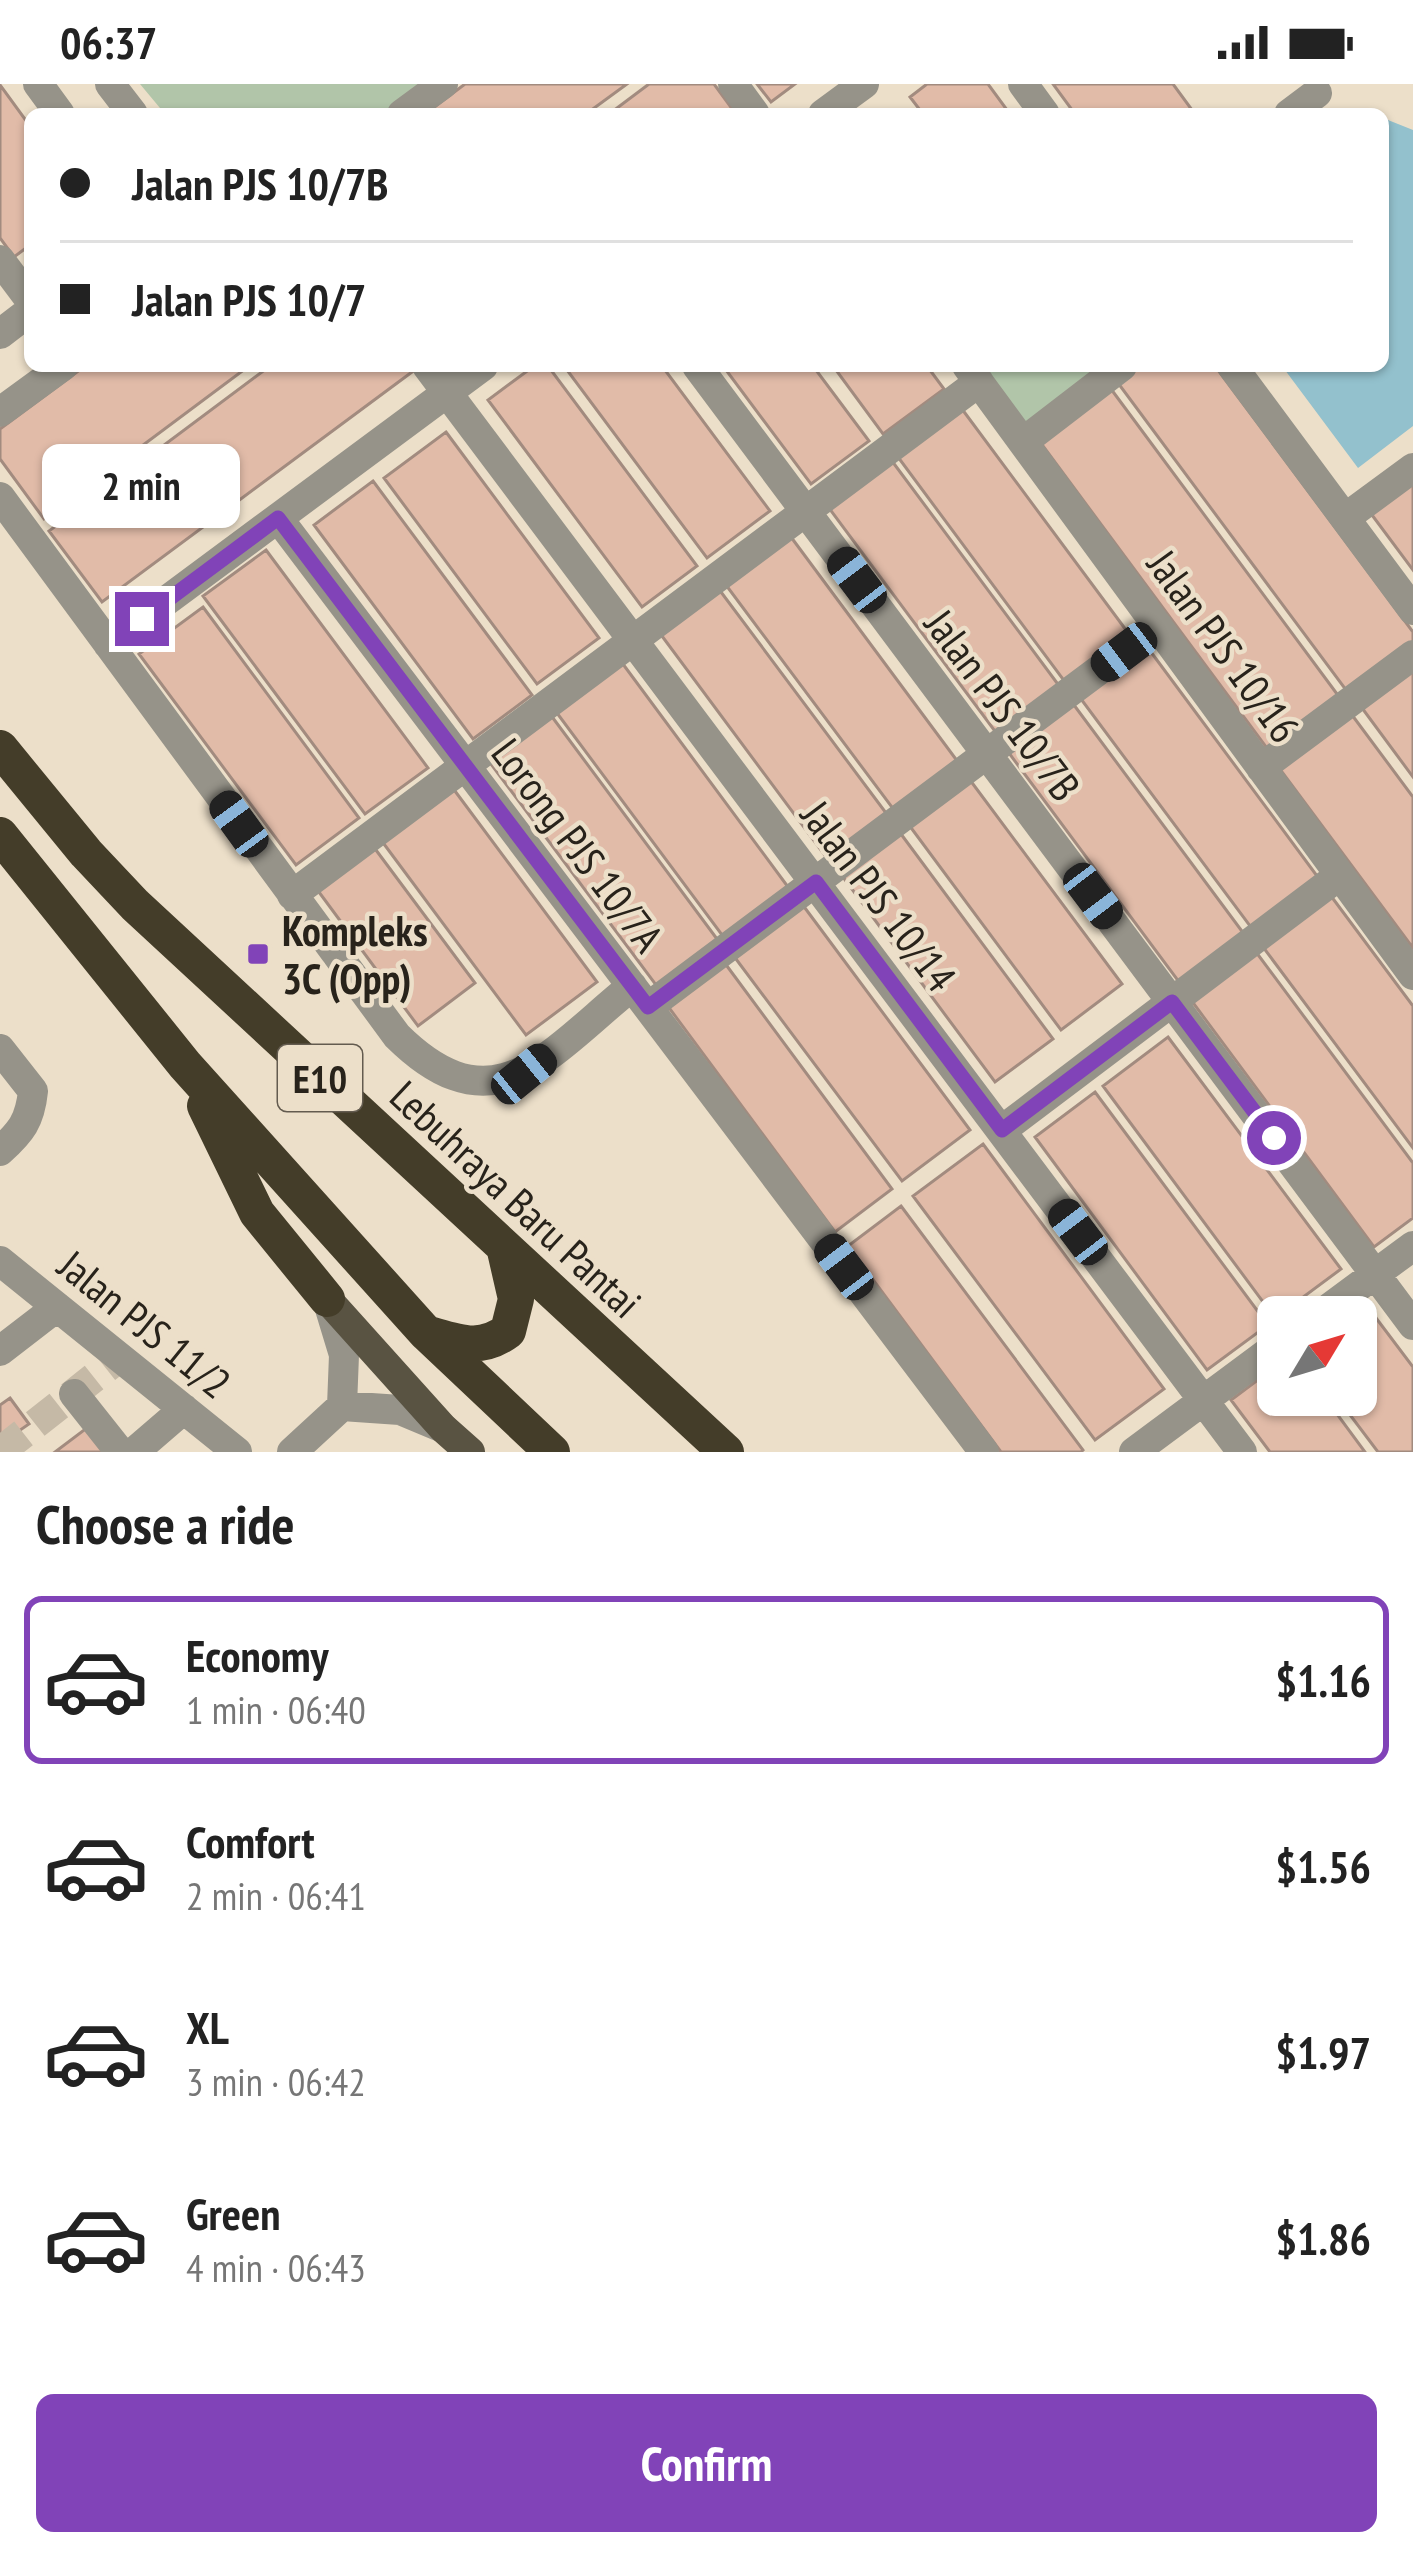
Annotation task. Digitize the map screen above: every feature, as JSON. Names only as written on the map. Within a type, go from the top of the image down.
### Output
[{"type":"highway","name":"Lebuhraya Baru Pantai","points":[[0,748],[135,905],[725,1452]]},
{"type":"highway","name":"E10","points":[[0,835],[185,1065],[426,1333],[552,1452]]},
{"type":"highway","points":[[185,1065],[257,1214],[327,1299]]},
{"type":"highway","points":[[426,1333],[476,1346],[508,1331],[516,1299],[505,1251]]},
{"type":"main road","points":[[327,1299],[470,1452]]},
{"type":"street","points":[[110,84],[128,108]]},
{"type":"street","points":[[410,108],[443,84]]},
{"type":"street","points":[[831,108],[864,84]]},
{"type":"street","points":[[0,260],[24,292]]},
{"type":"street","points":[[0,334],[24,316]]},
{"type":"street","points":[[0,412],[55,372]]},
{"type":"street","name":"Jalan PJS 10/14","points":[[432,372],[1242,1452]]},
{"type":"street","points":[[108,644],[475,372]]},
{"type":"street","name":"Jalan PJS 10/7B","points":[[702,372],[1413,1325]]},
{"type":"street","points":[[292,895],[806,511],[972,372]]},
{"type":"street","name":"Jalan PJS 10/16","points":[[974,372],[1413,975]]},
{"type":"street","points":[[1023,442],[1114,372]]},
{"type":"street","points":[[1236,372],[1413,610]]},
{"type":"street","points":[[1345,518],[1413,468]]},
{"type":"street","points":[[0,497],[397,1036],[422,1061],[455,1078],[489,1083],[524,1074],[816,882],[1158,626]]},
{"type":"street","name":"Lorong PJS 10/7A","points":[[278,518],[984,1452]]},
{"type":"street","points":[[1261,768],[1413,655]]},
{"type":"street","points":[[1002,1130],[1340,875]]},
{"type":"street","points":[[0,1049],[33,1091],[31,1116],[22,1132],[0,1151]]},
{"type":"street","points":[[1345,1296],[1413,1246]]},
{"type":"street","name":"Jalan PJS 11/2","points":[[0,1261],[237,1452]]},
{"type":"street","points":[[292,1452],[342,1406],[344,1355],[327,1299]]},
{"type":"street","points":[[0,1351],[57,1307]]},
{"type":"street","points":[[1134,1452],[1257,1361]]},
{"type":"street","points":[[74,1394],[120,1452]]},
{"type":"street","points":[[342,1406],[400,1410],[443,1428]]},
{"type":"street","points":[[134,1452],[184,1408]]},
{"type":"green space","points":[[140,84],[431,84],[398,108],[160,108]]},
{"type":"green space","points":[[981,372],[1093,372],[1022,426]]},
{"type":"water","points":[[1389,120],[1413,130],[1413,426],[1358,468],[1286,372],[1389,372]]},
{"type":"building","points":[[465,84],[627,84],[594,108],[433,108]]},
{"type":"building","points":[[649,84],[714,84],[732,108],[617,108]]},
{"type":"building","points":[[757,84],[795,84],[771,102]]},
{"type":"building","points":[[927,84],[988,84],[1006,108],[918,108],[910,97]]},
{"type":"building","points":[[1053,84],[1173,84],[1191,108],[1071,108]]},
{"type":"building","points":[[0,85],[24,118],[24,250],[14,257],[0,238]]},
{"type":"building","points":[[77,372],[241,372],[44,519],[0,459],[0,429]]},
{"type":"building","points":[[262,372],[412,372],[102,602],[49,531]]},
{"type":"building","points":[[526,372],[552,372],[697,566],[642,607],[488,400]]},
{"type":"building","points":[[568,372],[666,372],[770,511],[707,558]]},
{"type":"building","points":[[727,372],[817,372],[869,441],[811,484]]},
{"type":"building","points":[[837,372],[931,372],[944,389],[883,434]]},
{"type":"building","points":[[1132,372],[1219,372],[1413,632],[1413,641],[1346,690],[1118,383]]},
{"type":"building","points":[[1111,389],[1340,698],[1269,751],[1040,442]]},
{"type":"building","points":[[959,405],[1129,634],[1065,682],[895,453]]},
{"type":"building","points":[[446,432],[599,638],[537,684],[384,478]]},
{"type":"building","points":[[889,457],[1060,687],[997,734],[826,504]]},
{"type":"building","points":[[1413,479],[1413,570],[1369,511]]},
{"type":"building","points":[[373,481],[532,695],[473,739],[314,525]]},
{"type":"building","points":[[788,533],[958,762],[894,810],[723,581]]},
{"type":"building","points":[[266,550],[428,768],[365,814],[203,596]]},
{"type":"building","points":[[715,584],[889,817],[829,861],[656,628]]},
{"type":"building","points":[[203,607],[359,818],[296,865],[139,654]]},
{"type":"building","points":[[1145,644],[1320,880],[1253,930],[1078,695]]},
{"type":"building","points":[[617,656],[791,891],[725,939],[551,705]]},
{"type":"building","points":[[1413,669],[1413,777],[1362,708]]},
{"type":"building","points":[[1071,701],[1247,938],[1182,986],[1006,749]]},
{"type":"building","points":[[547,710],[720,943],[659,989],[485,756]]},
{"type":"building","points":[[1352,715],[1413,797],[1413,948],[1279,768]]},
{"type":"building","points":[[967,776],[1122,984],[1061,1030],[906,821]]},
{"type":"building","points":[[449,783],[597,982],[526,1035],[378,836]]},
{"type":"building","points":[[898,830],[1053,1039],[995,1082],[840,873]]},
{"type":"building","points":[[370,842],[475,983],[418,1026],[313,884]]},
{"type":"building","points":[[1331,896],[1413,1006],[1413,1148],[1263,947]]},
{"type":"building","points":[[802,904],[970,1130],[902,1181],[733,955]]},
{"type":"building","points":[[1256,952],[1413,1163],[1413,1218],[1374,1247],[1191,1000]]},
{"type":"building","points":[[724,962],[892,1189],[835,1232],[667,1005]]},
{"type":"building","points":[[1168,1037],[1341,1269],[1305,1296],[1259,1296],[1103,1086]]},
{"type":"building","points":[[1095,1092],[1257,1310],[1257,1333],[1207,1370],[1035,1137]]},
{"type":"building","points":[[983,1144],[1164,1389],[1095,1440],[913,1196]]},
{"type":"building","points":[[901,1206],[1081,1452],[1001,1452],[848,1246]]},
{"type":"building","points":[[1377,1319],[1413,1367],[1413,1452],[1378,1452],[1351,1416],[1377,1416]]},
{"type":"building","points":[[1257,1381],[1257,1416],[1338,1416],[1365,1452],[1270,1452],[1231,1400]]},
{"type":"building","points":[[10,1398],[29,1424],[0,1444],[0,1405]]},
{"type":"building","points":[[92,1424],[113,1452],[55,1452]]},
{"type":"tunnel","points":[[0,1452],[120,1357]]},
{"type":"place","name":"Kompleks 3C (Opp)","points":[[258,954]]},
{"type":"route","points":[[142,619],[278,518],[648,1007],[816,882],[1002,1130],[1172,1002],[1274,1138]]}]
